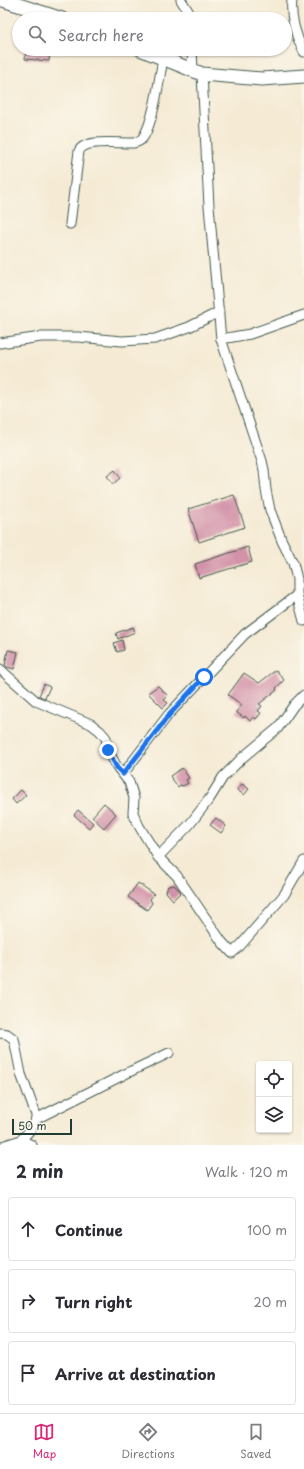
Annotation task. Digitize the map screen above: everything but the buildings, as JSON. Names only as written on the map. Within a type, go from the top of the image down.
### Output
[{"type":"main road","points":[[4,0],[41,12]]},
{"type":"main road","points":[[156,56],[198,72],[262,79],[304,76]]},
{"type":"street","points":[[181,0],[188,12]]},
{"type":"street","points":[[292,0],[292,12]]},
{"type":"street","points":[[292,13],[294,25],[304,52]]},
{"type":"street","points":[[194,56],[198,72],[221,339],[262,461],[270,510],[282,542],[293,563],[297,579],[297,595],[304,622]]},
{"type":"street","points":[[70,224],[80,147],[83,145],[100,143],[134,143],[139,142],[144,137],[152,115],[163,59]]},
{"type":"street","points":[[0,343],[41,337],[78,337],[122,341],[155,340],[189,327],[219,312]]},
{"type":"street","points":[[221,339],[250,334],[304,315]]},
{"type":"street","points":[[123,774],[170,714],[240,639],[297,595]]},
{"type":"street","points":[[0,669],[36,701],[91,724],[106,738],[108,750],[117,768],[129,782],[133,793],[133,813],[139,826],[158,857],[177,876],[222,942],[232,953],[240,946],[284,895],[304,861]]},
{"type":"street","points":[[158,857],[190,824],[210,798],[223,776],[278,728],[294,705],[304,695]]},
{"type":"street","points":[[0,1033],[7,1034],[14,1039],[21,1074],[36,1114],[34,1124],[21,1140],[5,1145]]},
{"type":"street","points":[[36,1119],[169,1053]]},
{"type":"street","points":[[21,1140],[32,1145]]},
{"type":"route","points":[[108,750],[117,768],[123,774],[170,714],[204,677]]}]
